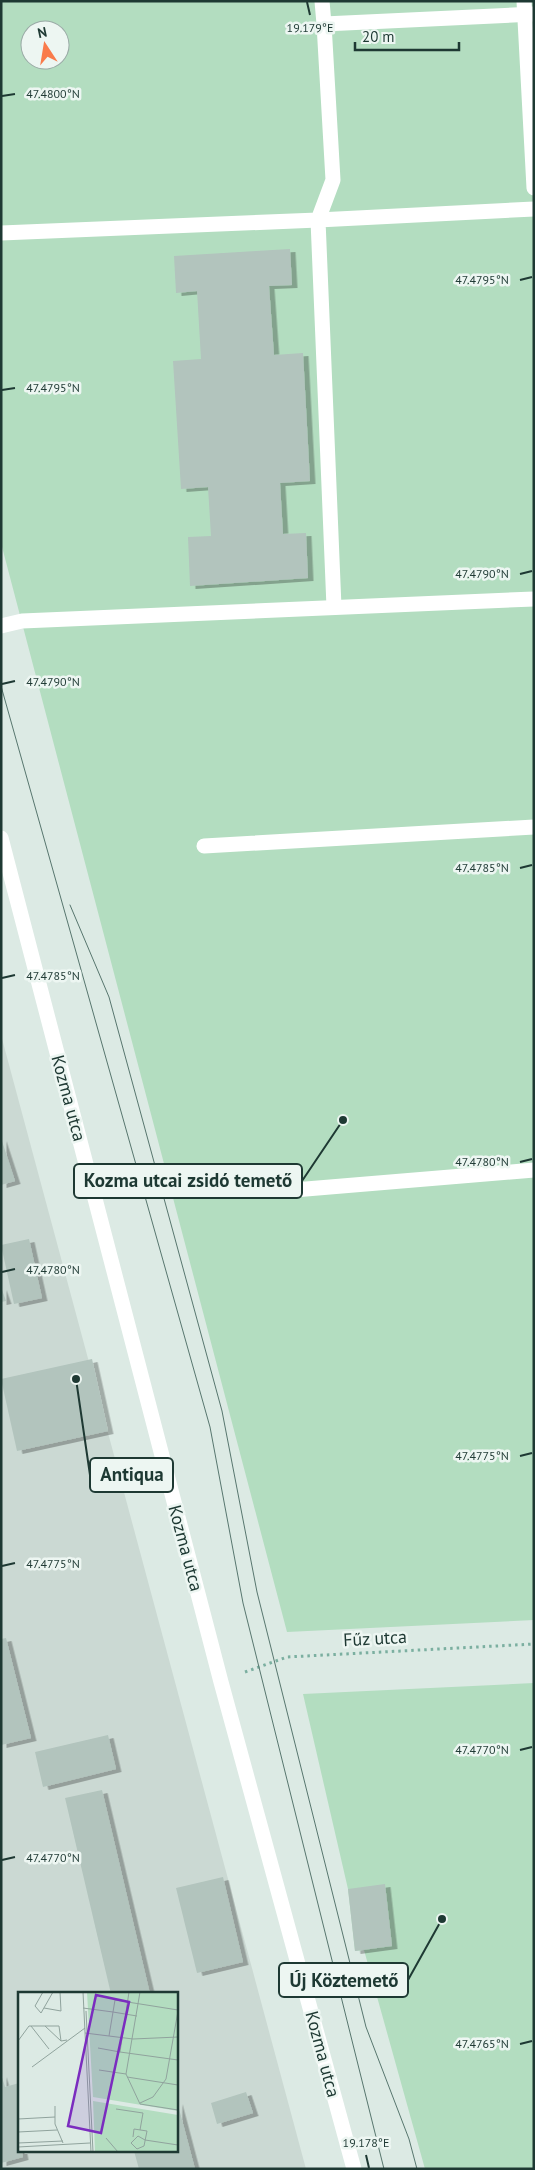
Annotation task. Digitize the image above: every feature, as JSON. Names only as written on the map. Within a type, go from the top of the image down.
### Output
[{"type":"street","points":[[322,1],[333,180],[318,220],[334,607]]},
{"type":"street","points":[[324,24],[527,10],[534,188]]},
{"type":"street","points":[[1,233],[534,209]]},
{"type":"street","points":[[1,626],[22,620],[534,599]]},
{"type":"street","points":[[204,846],[534,827]]},
{"type":"street","name":"Kozma utca","points":[[1,838],[221,1682],[354,2169]]},
{"type":"street","points":[[294,1190],[534,1170]]},
{"type":"path","name":"Fűz utca","points":[[221,1682],[286,1657],[534,1644]]},
{"type":"shaded area","points":[[1,1035],[306,2169],[1,2169]]},
{"type":"green space","points":[[1,1],[534,1],[534,1620],[287,1632],[1,543]]},
{"type":"green space","points":[[534,1683],[534,2169],[425,2169],[364,1950],[355,1951],[348,1889],[303,1694]]},
{"type":"building","points":[[290,249],[292,285],[269,286],[274,355],[303,353],[310,481],[280,483],[283,534],[306,533],[308,578],[190,586],[188,537],[211,536],[208,487],[181,489],[173,361],[201,359],[197,291],[176,293],[174,256]]},
{"type":"building","points":[[1,1138],[15,1181],[1,1185]]},
{"type":"building","points":[[29,1239],[42,1298],[14,1304],[1,1245]]},
{"type":"building","points":[[1,1287],[6,1301],[1,1302]]},
{"type":"building","points":[[92,1359],[108,1431],[17,1451],[1,1379]]},
{"type":"building","points":[[6,1638],[31,1738],[1,1745],[1,1639]]},
{"type":"building","points":[[108,1735],[116,1769],[43,1787],[35,1752]]},
{"type":"building","points":[[102,1790],[150,1992],[111,1992],[65,1798]]},
{"type":"building","points":[[223,1877],[243,1962],[197,1973],[176,1888]]},
{"type":"building","points":[[385,1884],[392,1946],[355,1951],[348,1889]]},
{"type":"building","points":[[1,2074],[5,2087],[18,2083],[18,2152],[22,2152],[23,2157],[1,2163]]},
{"type":"building","points":[[246,2092],[253,2113],[217,2124],[211,2103]]},
{"type":"building","points":[[178,2105],[195,2169],[139,2169],[134,2152],[178,2152]]},
{"type":"tram line","points":[[1,686],[210,1427],[243,1603],[384,2169]]},
{"type":"tram line","points":[[70,905],[109,997],[222,1411],[257,1592],[366,2027],[409,2139],[417,2169]]},
{"type":"place","name":"Kozma utcai zsidó temető","points":[[343,1120]]},
{"type":"place","name":"Antiqua","points":[[76,1379]]},
{"type":"place","name":"Új Köztemető","points":[[442,1919]]}]
